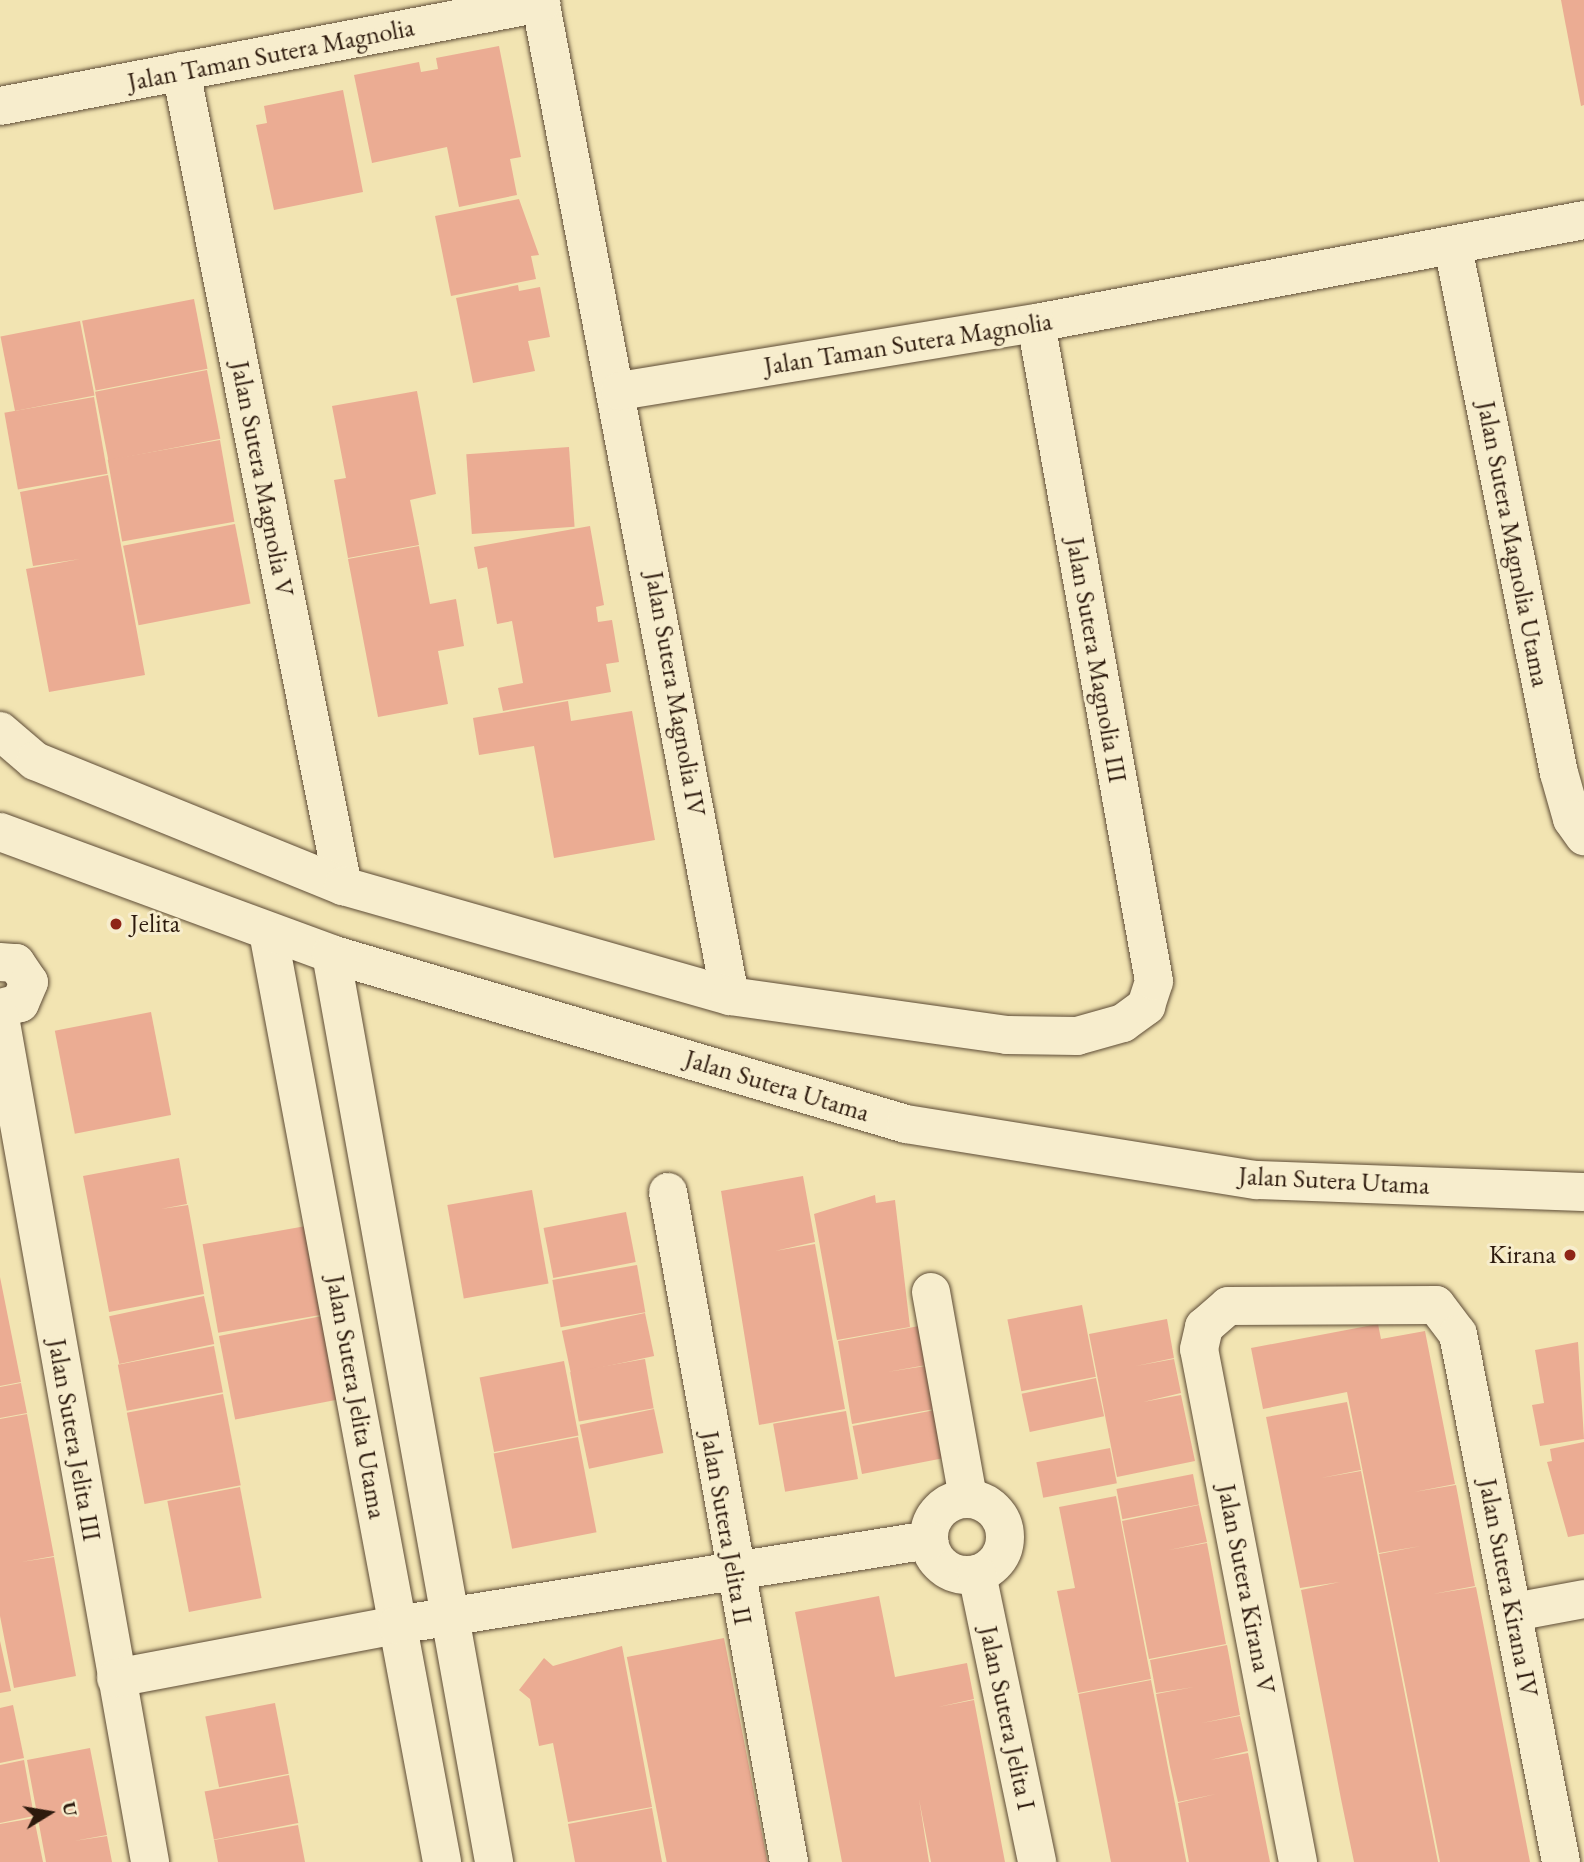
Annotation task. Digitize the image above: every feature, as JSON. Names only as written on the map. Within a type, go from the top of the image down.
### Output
[{"type":"street","name":"Jalan Taman Sutera Magnolia","points":[[0,106],[541,2],[620,391],[1036,323],[1453,247],[1584,220]]},
{"type":"street","name":"Jalan Sutera Magnolia V","points":[[181,71],[343,886]]},
{"type":"street","name":"Jalan Sutera Magnolia Utama","points":[[1453,247],[1559,773],[1572,819],[1584,836]]},
{"type":"street","name":"Jalan Sutera Magnolia III","points":[[730,996],[1007,1035],[1077,1036],[1123,1023],[1153,996],[1036,323]]},
{"type":"street","name":"Jalan Sutera Magnolia IV","points":[[620,391],[730,996]]},
{"type":"street","points":[[0,731],[35,761],[343,886],[730,996]]},
{"type":"street","name":"Jalan Sutera Utama","points":[[0,832],[331,954],[906,1125],[1257,1180],[1584,1192]]},
{"type":"street","name":"Jalan Sutera Jelita Utama","points":[[268,932],[442,1862]]},
{"type":"street","name":"Jalan Sutera Jelita Utama","points":[[331,954],[388,1268],[447,1618],[494,1862]]},
{"type":"street","points":[[0,962],[16,963],[29,982],[20,1003],[0,1008]]},
{"type":"street","name":"Jalan Sutera Jelita III","points":[[0,1017],[150,1862]]},
{"type":"street","name":"Jalan Sutera Jelita II","points":[[668,1192],[732,1570],[789,1862]]},
{"type":"street","points":[[334,1274],[388,1268]]},
{"type":"street","points":[[931,1292],[968,1498]]},
{"type":"street","name":"Jalan Sutera Kirana IV","points":[[1211,1319],[1228,1306],[1436,1305],[1458,1334],[1561,1862]]},
{"type":"street","name":"Jalan Sutera Kirana V","points":[[1211,1319],[1199,1349],[1298,1862]]},
{"type":"street","points":[[968,1498],[986,1503],[1005,1532],[993,1565],[977,1574],[956,1574],[937,1561],[929,1541],[933,1519],[948,1503],[968,1498]]},
{"type":"street","points":[[116,1678],[397,1625],[929,1541]]},
{"type":"street","name":"Jalan Sutera Jelita I","points":[[977,1574],[1037,1862]]},
{"type":"street","points":[[1514,1612],[1584,1599]]},
{"type":"building","points":[[1561,0],[1584,0],[1584,105],[1581,106]]},
{"type":"building","points":[[499,46],[521,157],[510,159],[517,195],[459,207],[447,147],[372,163],[354,75],[419,62],[421,72],[438,69],[436,58]]},
{"type":"building","points":[[343,90],[363,192],[274,210],[256,125],[267,123],[264,106]]},
{"type":"building","points":[[519,199],[539,255],[531,256],[536,279],[451,296],[435,216]]},
{"type":"building","points":[[518,285],[519,291],[540,287],[550,337],[528,341],[535,371],[473,383],[456,298]]},
{"type":"building","points":[[194,299],[208,369],[96,390],[82,321]]},
{"type":"building","points":[[80,321],[95,396],[15,411],[0,336]]},
{"type":"building","points":[[207,370],[220,439],[108,460],[95,392]]},
{"type":"building","points":[[417,391],[436,494],[410,500],[419,545],[348,558],[334,480],[346,478],[332,406]]},
{"type":"building","points":[[94,397],[108,474],[18,490],[4,413]]},
{"type":"building","points":[[220,440],[234,522],[122,542],[108,460]]},
{"type":"building","points":[[569,447],[575,527],[472,534],[466,454]]},
{"type":"building","points":[[108,475],[145,675],[49,692],[26,569],[80,559],[33,566],[20,492]]},
{"type":"building","points":[[235,524],[250,604],[139,625],[123,546]]},
{"type":"building","points":[[590,526],[604,605],[596,607],[598,622],[612,620],[619,662],[606,664],[611,692],[503,711],[498,688],[523,683],[512,621],[497,624],[487,567],[478,569],[474,547]]},
{"type":"building","points":[[419,546],[430,604],[456,599],[464,646],[438,651],[448,704],[378,717],[348,559]]},
{"type":"building","points":[[568,701],[571,721],[632,711],[655,840],[554,858],[534,746],[479,755],[473,718]]},
{"type":"building","points":[[151,1012],[171,1115],[75,1134],[55,1031]]},
{"type":"building","points":[[179,1158],[187,1204],[161,1209],[188,1205],[204,1294],[109,1312],[83,1176]]},
{"type":"building","points":[[803,1176],[815,1242],[775,1251],[815,1244],[845,1409],[759,1425],[721,1191]]},
{"type":"building","points":[[532,1190],[548,1284],[464,1298],[447,1205]]},
{"type":"building","points":[[875,1195],[876,1203],[895,1200],[910,1327],[837,1340],[814,1214]]},
{"type":"building","points":[[626,1212],[636,1262],[553,1278],[544,1228]]},
{"type":"building","points":[[306,1226],[322,1315],[218,1333],[203,1244]]},
{"type":"building","points":[[637,1265],[645,1312],[561,1327],[552,1280]]},
{"type":"building","points":[[0,1277],[21,1382],[0,1386]]},
{"type":"building","points":[[204,1296],[214,1344],[119,1364],[109,1316]]},
{"type":"building","points":[[1082,1305],[1096,1377],[1021,1391],[1007,1320]]},
{"type":"building","points":[[645,1313],[654,1356],[571,1374],[562,1331]]},
{"type":"building","points":[[322,1316],[338,1399],[235,1419],[219,1336]]},
{"type":"building","points":[[1167,1319],[1174,1358],[1136,1366],[1174,1359],[1181,1393],[1143,1402],[1181,1395],[1195,1461],[1117,1477],[1089,1334]]},
{"type":"building","points":[[930,1324],[938,1363],[887,1372],[932,1365],[940,1408],[852,1424],[838,1341]]},
{"type":"building","points":[[1378,1324],[1381,1339],[1425,1331],[1455,1484],[1414,1492],[1456,1485],[1475,1586],[1433,1594],[1476,1587],[1530,1862],[1440,1862],[1379,1554],[1421,1546],[1379,1553],[1347,1392],[1263,1409],[1251,1348]]},
{"type":"building","points":[[1578,1342],[1584,1439],[1540,1446],[1532,1405],[1544,1403],[1535,1350]]},
{"type":"building","points":[[214,1346],[223,1392],[127,1411],[118,1365]]},
{"type":"building","points":[[645,1359],[654,1408],[579,1421],[570,1372]]},
{"type":"building","points":[[564,1361],[579,1436],[494,1452],[480,1377]]},
{"type":"building","points":[[1096,1378],[1104,1416],[1030,1432],[1022,1394]]},
{"type":"building","points":[[21,1383],[27,1413],[0,1418],[0,1387]]},
{"type":"building","points":[[223,1394],[241,1485],[145,1504],[127,1413]]},
{"type":"building","points":[[1347,1402],[1361,1470],[1321,1478],[1361,1471],[1438,1862],[1354,1862],[1341,1799],[1301,1590],[1340,1582],[1300,1588],[1266,1417]]},
{"type":"building","points":[[654,1409],[663,1453],[589,1469],[580,1425]]},
{"type":"building","points":[[940,1409],[949,1457],[862,1474],[853,1426]]},
{"type":"building","points":[[846,1411],[858,1479],[785,1492],[773,1424]]},
{"type":"building","points":[[27,1414],[54,1556],[21,1562],[54,1557],[76,1676],[14,1688],[0,1616],[0,1419]]},
{"type":"building","points":[[578,1437],[597,1532],[512,1549],[494,1453]]},
{"type":"building","points":[[1584,1442],[1584,1534],[1568,1537],[1547,1462],[1552,1461],[1550,1449]]},
{"type":"building","points":[[1110,1448],[1117,1483],[1043,1498],[1036,1462]]},
{"type":"building","points":[[1193,1474],[1199,1504],[1122,1519],[1116,1489]]},
{"type":"building","points":[[240,1487],[262,1598],[189,1612],[167,1501]]},
{"type":"building","points":[[1116,1496],[1151,1679],[1078,1693],[1057,1591],[1075,1588],[1059,1507]]},
{"type":"building","points":[[1199,1505],[1207,1542],[1169,1550],[1207,1543],[1226,1644],[1149,1659],[1122,1521]]},
{"type":"building","points":[[879,1596],[895,1677],[967,1663],[974,1699],[938,1707],[974,1700],[1005,1862],[931,1862],[919,1799],[929,1862],[842,1862],[795,1612]]},
{"type":"building","points":[[724,1638],[768,1862],[667,1862],[627,1657]]},
{"type":"building","points":[[0,1641],[11,1691],[0,1693]]},
{"type":"building","points":[[1227,1645],[1240,1715],[1202,1723],[1240,1716],[1248,1751],[1210,1760],[1248,1753],[1270,1862],[1189,1862],[1178,1803],[1216,1794],[1178,1802],[1170,1767],[1156,1694],[1194,1687],[1156,1693],[1150,1660]]},
{"type":"building","points":[[622,1646],[652,1807],[568,1822],[553,1743],[539,1746],[530,1699],[519,1690],[544,1658],[553,1666]]},
{"type":"building","points":[[1151,1680],[1186,1862],[1111,1862],[1078,1694]]},
{"type":"building","points":[[275,1703],[289,1774],[219,1787],[205,1717]]},
{"type":"building","points":[[13,1705],[24,1758],[0,1763],[0,1708]]},
{"type":"building","points":[[90,1748],[107,1835],[74,1841],[107,1836],[112,1862],[46,1862],[27,1760]]},
{"type":"building","points":[[24,1760],[34,1816],[0,1823],[0,1765]]},
{"type":"building","points":[[289,1775],[298,1823],[214,1840],[205,1791]]},
{"type":"building","points":[[652,1808],[662,1862],[575,1862],[568,1824]]},
{"type":"building","points":[[34,1818],[43,1862],[0,1862],[0,1824]]},
{"type":"building","points":[[298,1825],[305,1862],[218,1862],[214,1840]]},
{"type":"place","name":"Jelita","points":[[116,924]]},
{"type":"place","name":"Kirana","points":[[1570,1255]]}]
